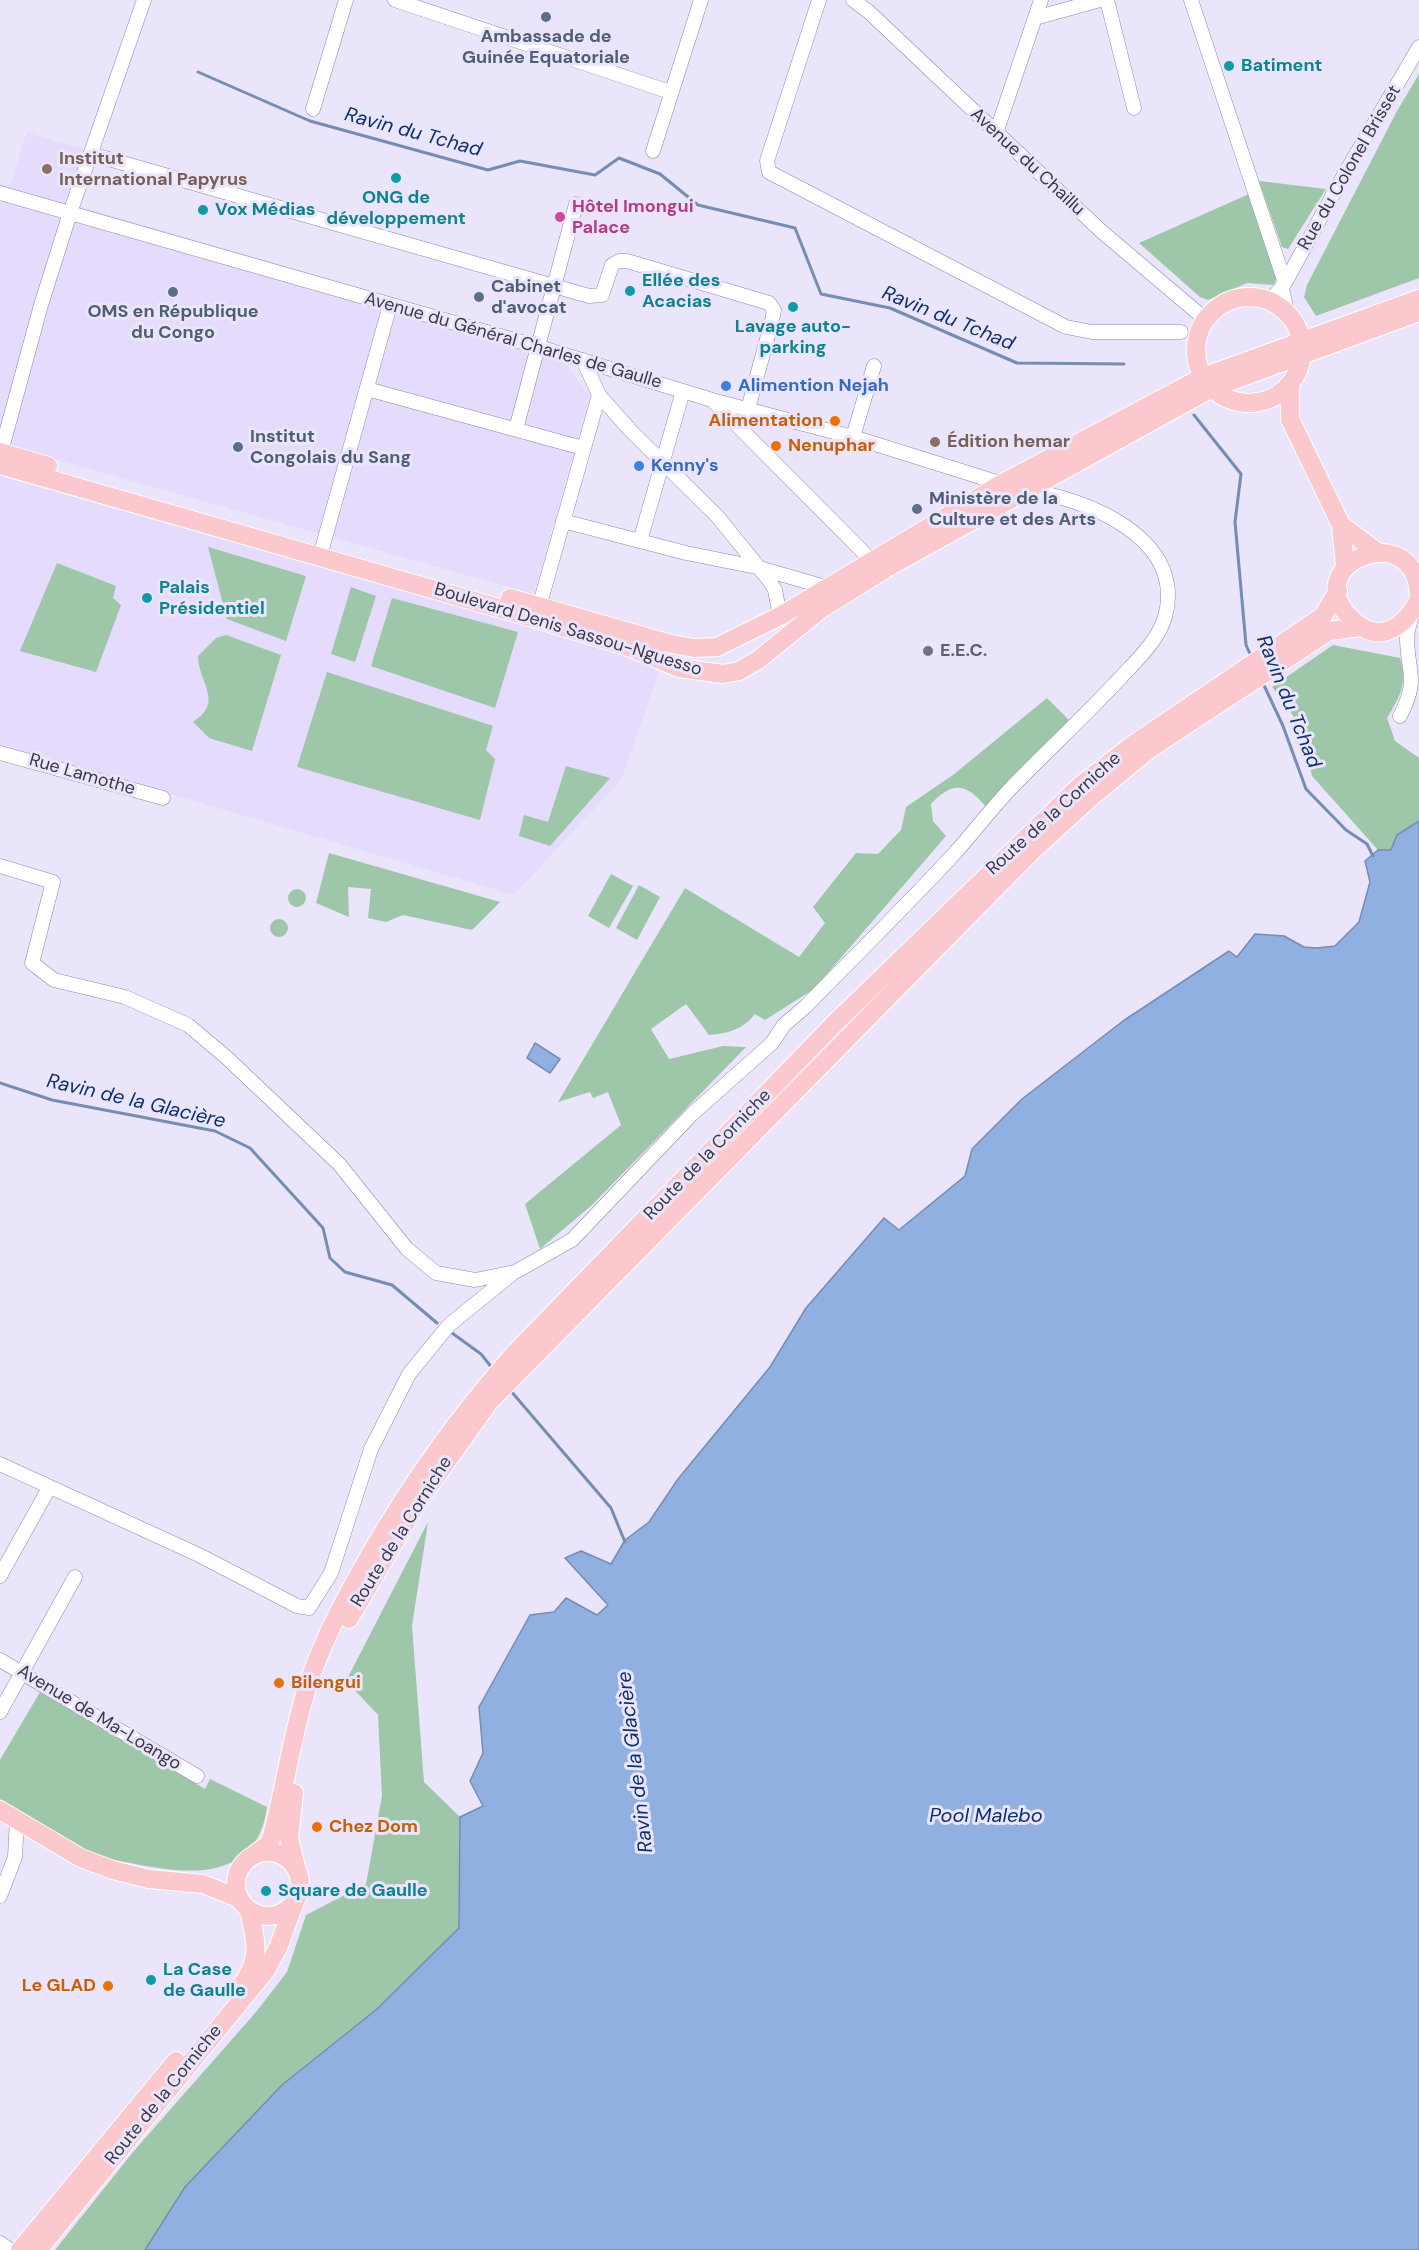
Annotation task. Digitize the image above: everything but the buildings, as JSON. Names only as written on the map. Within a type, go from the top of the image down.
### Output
[{"type":"main road","points":[[1259,402],[1276,396],[1290,384],[1298,370],[1302,348],[1297,325],[1287,312],[1279,291],[1227,301],[1205,320],[1198,333],[1197,363],[1207,382],[1234,400],[1259,402],[1274,407],[1290,419]]},
{"type":"main road","name":"Boulevard Denis Sassou-Nguesso","points":[[1302,348],[1419,299]]},
{"type":"main road","name":"Boulevard Denis Sassou-Nguesso","points":[[322,550],[651,639],[694,648],[717,647],[780,616],[825,587],[1001,484],[1207,382],[1302,348],[1419,312]]},
{"type":"main road","name":"Boulevard Denis Sassou-Nguesso","points":[[0,456],[322,550],[620,644],[680,668],[723,674],[739,671],[758,660],[840,595],[1026,490],[1207,382]]},
{"type":"main road","points":[[1290,384],[1290,419],[1341,525],[1345,567],[1338,591],[1349,617],[1368,629],[1389,630],[1402,624],[1416,604],[1417,580],[1412,563],[1376,551],[1341,525]]},
{"type":"main road","points":[[1345,567],[1358,556],[1376,551]]},
{"type":"main road","name":"Route de la Corniche","points":[[20,2250],[251,1971],[257,1952],[244,1904],[235,1885],[238,1872],[250,1857],[269,1844],[272,1836],[298,1717],[310,1678],[394,1512],[468,1406],[515,1353],[836,1023],[1081,785],[1131,746],[1300,640],[1323,616],[1338,591]]},
{"type":"main road","name":"Route de la Corniche","points":[[1300,640],[1329,631],[1368,629]]},
{"type":"main road","name":"Route de la Corniche","points":[[38,2250],[266,1970],[279,1948],[300,1891],[300,1879],[289,1825],[303,1743],[350,1602]]},
{"type":"main road","points":[[0,1810],[81,1858],[113,1870],[149,1879],[203,1884],[224,1879],[250,1857],[267,1851],[278,1853],[296,1868]]},
{"type":"main road","points":[[203,1884],[266,1916],[278,1915],[288,1910],[296,1902]]},
{"type":"street","points":[[0,456],[70,213],[144,0]]},
{"type":"street","points":[[313,109],[346,0]]},
{"type":"street","points":[[394,0],[670,92]]},
{"type":"street","points":[[652,152],[701,0]]},
{"type":"street","points":[[819,0],[767,161],[769,172],[1066,327],[1092,332],[1181,332]]},
{"type":"street","name":"Avenue du Chaillu","points":[[853,0],[869,12],[1101,231],[1205,320]]},
{"type":"street","points":[[996,133],[1041,0]]},
{"type":"street","points":[[1035,18],[1100,0]]},
{"type":"street","points":[[1107,0],[1134,108]]},
{"type":"street","points":[[1191,0],[1279,291]]},
{"type":"street","name":"Rue du Colonel Brisset","points":[[1279,291],[1419,47]]},
{"type":"street","points":[[91,154],[555,287],[600,297],[612,265],[620,261],[627,261],[769,303],[774,310],[772,321],[748,409]]},
{"type":"street","name":"Avenue du Général Charles de Gaulle","points":[[0,193],[539,347],[712,400],[853,437],[1001,484],[1050,493],[1084,505],[1124,525],[1149,546],[1164,575],[1167,593],[1165,616],[1157,635],[1099,701],[1009,790],[954,854],[805,1007],[784,1025],[772,1043],[691,1115],[572,1240],[515,1272]]},
{"type":"street","points":[[516,429],[576,204]]},
{"type":"street","points":[[322,550],[390,305]]},
{"type":"street","points":[[583,360],[599,395],[662,463],[717,516],[775,590],[780,616]]},
{"type":"street","points":[[853,437],[874,366]]},
{"type":"street","points":[[367,389],[583,448]]},
{"type":"street","points":[[640,541],[682,391]]},
{"type":"street","points":[[539,607],[599,395]]},
{"type":"street","points":[[712,400],[871,560]]},
{"type":"street","points":[[563,521],[756,567],[825,587]]},
{"type":"street","points":[[1400,716],[1409,704],[1416,682],[1407,636],[1416,604]]},
{"type":"street","points":[[1368,629],[1408,650]]},
{"type":"street","name":"Rue Lamothe","points":[[0,753],[163,798]]},
{"type":"street","points":[[0,866],[53,882],[32,963],[54,980],[125,997],[188,1025],[226,1057],[339,1164],[407,1249],[436,1273],[475,1280],[515,1272]]},
{"type":"street","points":[[0,1464],[157,1535],[297,1606],[309,1608],[331,1573],[370,1449],[409,1374],[449,1324],[515,1272]]},
{"type":"street","points":[[0,1576],[49,1488]]},
{"type":"street","points":[[0,1712],[75,1577]]},
{"type":"street","name":"Avenue de Ma-Loango","points":[[0,1660],[197,1776]]},
{"type":"street","points":[[0,1896],[15,1857],[17,1820]]},
{"type":"street","points":[[0,2243],[10,2250]]},
{"type":"shaded area","points":[[27,132],[85,150],[65,202],[549,343],[590,396],[534,594],[0,444],[0,184],[10,186]]},
{"type":"shaded area","points":[[0,472],[636,659],[659,672],[621,780],[514,895],[0,744]]},
{"type":"green space","points":[[1419,74],[1419,278],[1316,316],[1304,297],[1307,285],[1397,111]]},
{"type":"green space","points":[[1259,181],[1326,189],[1288,249],[1282,247]]},
{"type":"green space","points":[[1249,194],[1278,276],[1273,285],[1247,283],[1208,300],[1200,297],[1139,243]]},
{"type":"green space","points":[[208,547],[306,576],[286,641],[227,619]]},
{"type":"green space","points":[[57,563],[116,586],[113,598],[121,605],[96,672],[20,651]]},
{"type":"green space","points":[[351,587],[376,596],[355,662],[331,654]]},
{"type":"green space","points":[[392,598],[518,632],[495,708],[371,666]]},
{"type":"green space","points":[[226,635],[281,655],[252,751],[209,738],[193,722],[207,707],[209,699],[198,656],[216,638]]},
{"type":"green space","points":[[1333,645],[1400,658],[1403,682],[1396,703],[1387,718],[1395,741],[1419,758],[1419,821],[1397,835],[1391,850],[1378,850],[1312,776],[1302,728],[1272,687]]},
{"type":"green space","points":[[327,672],[493,726],[486,750],[495,759],[480,820],[297,767]]},
{"type":"green space","points":[[1047,698],[1069,720],[986,807],[972,793],[959,788],[946,791],[931,804],[933,821],[946,836],[814,989],[765,1020],[755,1014],[745,1024],[729,1032],[709,1035],[686,1004],[651,1029],[669,1059],[723,1046],[746,1047],[592,1205],[540,1249],[525,1204],[621,1125],[608,1092],[593,1098],[590,1092],[558,1102],[685,888],[799,957],[825,923],[813,907],[856,853],[878,854],[901,830],[906,807],[953,775]]},
{"type":"green space","points":[[566,766],[610,778],[550,846],[519,836],[524,815],[548,822]]},
{"type":"green space","points":[[329,853],[500,902],[472,930],[403,915],[386,922],[368,918],[371,889],[348,887],[349,917],[316,903]]},
{"type":"green space","points":[[611,874],[633,886],[609,928],[588,916]]},
{"type":"green space","points":[[639,885],[660,897],[637,940],[616,928]]},
{"type":"green space","points":[[293,889],[301,889],[306,894],[304,905],[293,907],[288,902],[288,894]]},
{"type":"green space","points":[[275,919],[283,919],[288,924],[286,935],[275,937],[270,932],[270,924]]},
{"type":"green space","points":[[428,1522],[412,1626],[424,1782],[460,1817],[459,1928],[377,2009],[282,2085],[185,2187],[145,2250],[55,2250],[133,2152],[256,2012],[287,1972],[306,1915],[366,1884],[382,1796],[378,1715],[346,1681]]},
{"type":"green space","points":[[40,1692],[205,1789],[210,1779],[267,1807],[261,1829],[252,1846],[239,1858],[223,1866],[206,1870],[186,1871],[130,1863],[106,1858],[83,1849],[0,1799],[0,1760]]},
{"type":"water","name":"Pool Malebo","points":[[1419,821],[1419,2250],[145,2250],[185,2187],[282,2085],[377,2009],[459,1928],[460,1817],[483,1806],[470,1781],[483,1753],[479,1707],[530,1615],[554,1612],[566,1598],[597,1615],[608,1605],[565,1558],[581,1551],[611,1564],[625,1540],[649,1522],[678,1479],[770,1367],[806,1308],[884,1218],[899,1230],[965,1176],[972,1149],[1022,1099],[1123,1021],[1229,951],[1237,957],[1255,934],[1284,936],[1304,947],[1335,946],[1359,922],[1370,882],[1365,861],[1378,850],[1391,850],[1397,835]]},
{"type":"water","points":[[535,1043],[560,1059],[550,1073],[527,1058]]},
{"type":"waterway","name":"Ravin du Tchad","points":[[198,72],[310,121],[488,170],[520,161],[595,175],[619,158],[660,174],[698,205],[795,228],[821,294],[890,308],[1017,363],[1124,364]]},
{"type":"waterway","name":"Ravin du Tchad","points":[[1194,415],[1241,474],[1235,522],[1246,645],[1251,656]]},
{"type":"waterway","name":"Ravin du Tchad","points":[[1262,681],[1283,726],[1306,789],[1346,830],[1367,844],[1373,856]]},
{"type":"waterway","name":"Ravin de la Glacière","points":[[0,1083],[52,1100],[215,1131],[250,1148],[323,1228],[330,1258],[345,1272],[392,1285],[437,1323]]},
{"type":"waterway","name":"Ravin de la Glacière","points":[[452,1333],[481,1354],[493,1369]]},
{"type":"waterway","name":"Ravin de la Glacière","points":[[510,1390],[611,1508],[625,1542]]},
{"type":"place","name":"Ambassade de Guinée Equatoriale","points":[[546,17]]},
{"type":"place","name":"Batiment","points":[[1229,66]]},
{"type":"place","name":"Institut International Papyrus","points":[[47,169]]},
{"type":"place","name":"ONG de développement","points":[[396,178]]},
{"type":"place","name":"Vox Médias","points":[[203,210]]},
{"type":"place","name":"Hôtel Imongui Palace","points":[[560,217]]},
{"type":"place","name":"Ellée des Acacias","points":[[630,291]]},
{"type":"place","name":"OMS en République du Congo","points":[[173,292]]},
{"type":"place","name":"Cabinet d'avocat","points":[[479,297]]},
{"type":"place","name":"Lavage auto- parking","points":[[793,307]]},
{"type":"place","name":"Alimention Nejah","points":[[726,386]]},
{"type":"place","name":"Alimentation","points":[[835,421]]},
{"type":"place","name":"Édition hemar","points":[[935,442]]},
{"type":"place","name":"Nenuphar","points":[[776,446]]},
{"type":"place","name":"Institut Congolais du Sang","points":[[238,447]]},
{"type":"place","name":"Kenny's","points":[[639,466]]},
{"type":"place","name":"Ministère de la Culture et des Arts","points":[[917,509]]},
{"type":"place","name":"Palais Présidentiel","points":[[147,598]]},
{"type":"place","name":"E.E.C.","points":[[928,651]]},
{"type":"place","name":"Bilengui","points":[[279,1683]]},
{"type":"place","name":"Chez Dom","points":[[317,1827]]},
{"type":"place","name":"Square de Gaulle","points":[[266,1891]]},
{"type":"place","name":"La Case de Gaulle","points":[[151,1980]]},
{"type":"place","name":"Le GLAD","points":[[108,1986]]}]
